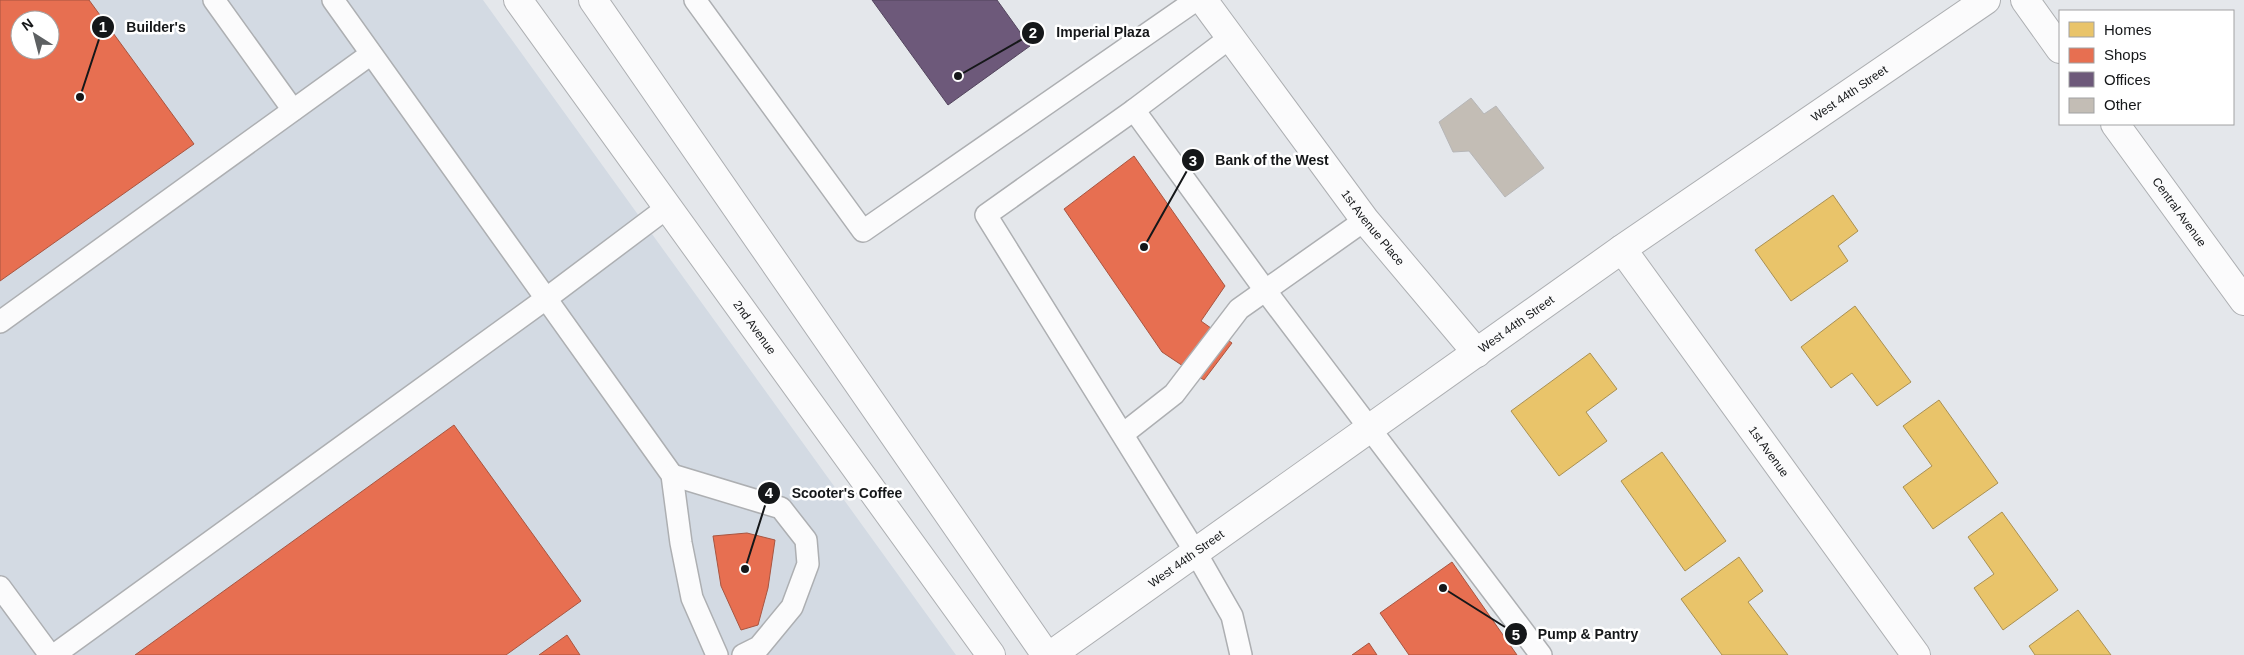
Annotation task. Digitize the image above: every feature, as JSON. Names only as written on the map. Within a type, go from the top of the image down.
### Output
[{"type":"street","name":"2nd Avenue","points":[[518,0],[990,655]]},
{"type":"street","points":[[593,0],[1046,655]]},
{"type":"street","name":"1st Avenue Place","points":[[1203,0],[1365,220],[1477,353]]},
{"type":"street","name":"West 44th Street","points":[[1052,655],[1622,249],[1986,0]]},
{"type":"street","points":[[2025,0],[2059,48]]},
{"type":"street","name":"Central Avenue","points":[[2116,125],[2244,301]]},
{"type":"street","name":"1st Avenue","points":[[1622,249],[1916,655]]},
{"type":"lane","points":[[214,0],[293,110]]},
{"type":"lane","points":[[333,0],[672,475],[681,543],[692,598],[717,655]]},
{"type":"lane","points":[[695,0],[863,231],[1196,0]]},
{"type":"lane","points":[[1231,37],[1134,110],[986,215],[1196,553],[1232,616],[1241,655]]},
{"type":"lane","points":[[0,322],[372,54]]},
{"type":"lane","points":[[1134,110],[1265,290],[1541,655]]},
{"type":"lane","points":[[54,655],[547,298],[668,207]]},
{"type":"lane","points":[[1122,434],[1174,394],[1238,309],[1365,220]]},
{"type":"lane","points":[[672,475],[781,508],[806,540],[808,564],[792,607],[759,647],[743,655]]},
{"type":"lane","points":[[0,586],[50,655]]},
{"type":"shaded area","points":[[0,0],[483,0],[956,655],[0,655]]},
{"type":"building: Homes","points":[[1833,195],[1858,231],[1838,246],[1848,261],[1791,301],[1755,250]]},
{"type":"building: Homes","points":[[1855,306],[1911,382],[1877,406],[1852,373],[1831,388],[1801,347]]},
{"type":"building: Homes","points":[[1590,353],[1617,389],[1586,412],[1607,441],[1559,476],[1511,411]]},
{"type":"building: Homes","points":[[1939,400],[1998,483],[1933,529],[1903,487],[1932,466],[1903,426]]},
{"type":"building: Homes","points":[[1662,452],[1726,541],[1685,571],[1621,481]]},
{"type":"building: Homes","points":[[2002,512],[2058,590],[2003,630],[1974,588],[1994,574],[1968,537]]},
{"type":"building: Homes","points":[[1739,557],[1763,591],[1748,602],[1788,655],[1722,655],[1681,599]]},
{"type":"building: Homes","points":[[2078,610],[2111,655],[2035,655],[2029,646]]},
{"type":"building: Shops","points":[[0,0],[89,0],[194,144],[0,281]]},
{"type":"building: Shops","points":[[1134,156],[1225,286],[1201,321],[1232,343],[1204,380],[1162,352],[1064,209]]},
{"type":"building: Shops","points":[[454,425],[581,601],[506,655],[135,655]]},
{"type":"building: Shops","points":[[747,533],[775,540],[768,588],[758,625],[741,630],[721,586],[713,536]]},
{"type":"building: Shops","points":[[1452,562],[1517,655],[1409,655],[1380,613]]},
{"type":"building: Shops","points":[[567,635],[580,655],[539,655]]},
{"type":"building: Shops","points":[[1369,643],[1377,655],[1352,655]]},
{"type":"building: Offices","points":[[872,0],[997,0],[1030,46],[948,105]]},
{"type":"building: Other","points":[[1471,98],[1484,114],[1496,106],[1544,168],[1505,197],[1469,151],[1453,152],[1439,122]]},
{"type":"place","name":"Imperial Plaza","points":[[958,76]]},
{"type":"place","name":"Builder's","points":[[80,97]]},
{"type":"place","name":"Bank of the West","points":[[1144,247]]},
{"type":"place","name":"Scooter's Coffee","points":[[745,569]]},
{"type":"place","name":"Pump & Pantry","points":[[1443,588]]}]
